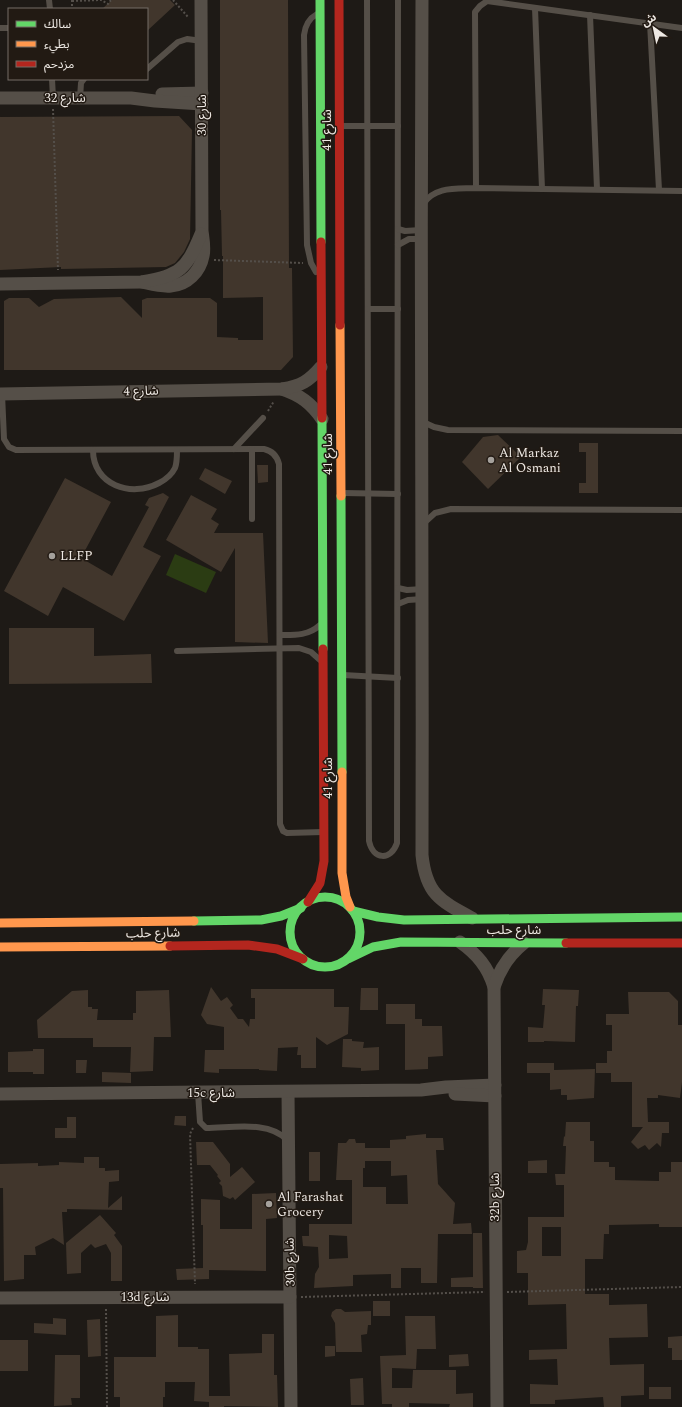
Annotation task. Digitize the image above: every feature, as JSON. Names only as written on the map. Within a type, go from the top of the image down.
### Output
[{"type":"street","name":"شارع 30","points":[[142,282],[162,286],[180,284],[188,280],[195,273],[204,256],[202,231],[202,0]]},
{"type":"street","name":"شارع 41","points":[[308,902],[320,883],[323,873],[324,832],[320,0]]},
{"type":"street","name":"شارع 41","points":[[339,0],[342,874],[346,897],[351,909]]},
{"type":"street","points":[[422,0],[422,855],[424,871],[430,886],[440,899],[453,908],[476,920]]},
{"type":"street","name":"شارع 32","points":[[0,98],[131,98],[155,95],[202,98]]},
{"type":"street","name":"شارع 30","points":[[0,284],[142,282],[169,276],[178,271],[192,255],[202,231]]},
{"type":"street","name":"شارع 4","points":[[1,394],[282,389],[294,387],[304,383],[314,376],[321,367]]},
{"type":"street","name":"شارع 4","points":[[282,389],[305,399],[315,408],[322,419]]},
{"type":"street","points":[[317,899],[334,899],[343,902],[351,909],[360,927],[360,936],[354,952],[348,959],[340,964],[326,967],[312,964],[297,952],[293,944],[291,934],[292,925],[295,916],[308,902],[317,899]]},
{"type":"street","name":"شارع حلب","points":[[0,923],[261,920],[281,916],[301,908]]},
{"type":"street","name":"شارع حلب","points":[[351,909],[378,917],[404,920],[682,917]]},
{"type":"street","name":"شارع حلب","points":[[348,959],[373,947],[401,942],[680,944]]},
{"type":"street","name":"32b شارع","points":[[460,942],[485,965],[494,987],[497,1407]]},
{"type":"street","name":"32b شارع","points":[[494,987],[502,966],[524,942]]},
{"type":"street","name":"شارع حلب","points":[[0,947],[248,945],[277,949],[304,959]]},
{"type":"street","name":"15c شارع","points":[[0,1094],[421,1090],[445,1093],[495,1091]]},
{"type":"street","name":"30b شارع","points":[[288,1092],[291,1407]]},
{"type":"street","name":"13d شارع","points":[[0,1298],[290,1297]]},
{"type":"lane","points":[[367,0],[369,841],[375,854],[382,856],[389,855],[395,850],[397,844],[398,0]]},
{"type":"lane","points":[[476,188],[475,12],[480,6],[487,1],[682,28]]},
{"type":"lane","points":[[535,8],[542,189]]},
{"type":"lane","points":[[320,13],[313,16],[308,21],[304,35],[307,245],[311,263],[321,278]]},
{"type":"lane","points":[[590,15],[597,190]]},
{"type":"lane","points":[[650,24],[659,190]]},
{"type":"lane","points":[[148,68],[178,42],[187,39],[202,41]]},
{"type":"lane","points":[[52,80],[53,98]]},
{"type":"lane","points":[[80,98],[81,83],[83,80]]},
{"type":"lane","points":[[340,126],[398,126]]},
{"type":"lane","points":[[421,207],[426,199],[433,193],[442,190],[476,188],[682,190]]},
{"type":"lane","points":[[398,229],[421,234]]},
{"type":"lane","points":[[398,244],[421,234]]},
{"type":"lane","points":[[368,309],[398,309]]},
{"type":"lane","points":[[1,394],[4,439],[9,447],[16,450],[264,449],[270,450],[278,458],[280,824],[287,833],[324,832]]},
{"type":"lane","points":[[234,450],[263,418]]},
{"type":"lane","points":[[422,421],[434,428],[448,430],[682,431]]},
{"type":"lane","points":[[252,449],[252,519]]},
{"type":"lane","points":[[93,450],[94,464],[97,470],[108,481],[121,488],[136,490],[151,487],[165,480],[175,469],[177,450]]},
{"type":"lane","points":[[341,492],[398,494]]},
{"type":"lane","points":[[423,524],[435,513],[451,509],[682,510]]},
{"type":"lane","points":[[398,588],[423,594]]},
{"type":"lane","points":[[398,604],[423,594]]},
{"type":"lane","points":[[280,635],[308,633],[314,630],[323,621]]},
{"type":"lane","points":[[178,650],[299,648],[305,649],[316,656],[323,667]]},
{"type":"lane","points":[[341,675],[398,678]]},
{"type":"lane","points":[[198,1093],[200,1122],[206,1128],[245,1127],[270,1129],[277,1132],[288,1142]]},
{"type":"path","points":[[72,1],[102,0],[108,4],[111,0]]},
{"type":"path","points":[[53,98],[58,283]]},
{"type":"path","points":[[204,256],[217,261],[311,263]]},
{"type":"path","points":[[263,418],[282,389]]},
{"type":"path","points":[[195,1297],[190,1134],[195,1125],[200,1122]]},
{"type":"path","points":[[106,1297],[107,1407]]},
{"type":"green space","points":[[175,554],[216,572],[206,593],[166,575]]},
{"type":"building","points":[[112,0],[170,0],[175,5],[148,30],[148,8],[103,8]]},
{"type":"building","points":[[220,0],[288,0],[289,268],[292,268],[293,357],[281,370],[4,370],[4,301],[9,298],[29,298],[39,307],[54,299],[121,297],[142,318],[142,300],[147,298],[210,298],[217,303],[217,337],[238,338],[238,340],[263,340],[263,297],[223,298],[223,256],[220,210]]},
{"type":"building","points":[[179,116],[192,130],[190,239],[184,252],[175,263],[166,267],[61,269],[61,267],[0,270],[0,117]]},
{"type":"building","name":"Al Markaz Al Osmani","points":[[498,435],[521,457],[488,489],[462,462],[483,437]]},
{"type":"building","points":[[579,443],[598,443],[598,493],[579,493],[579,483],[586,483],[586,452],[579,452]]},
{"type":"building","points":[[257,465],[268,465],[268,482],[258,483]]},
{"type":"building","points":[[205,468],[232,481],[225,494],[199,479]]},
{"type":"building","points":[[65,478],[111,502],[81,558],[112,576],[149,507],[145,505],[149,498],[163,493],[169,497],[143,547],[161,556],[124,621],[63,587],[48,616],[4,591]]},
{"type":"building","points":[[191,495],[217,509],[211,519],[219,524],[214,533],[263,533],[268,643],[235,642],[235,548],[221,572],[166,540]]},
{"type":"building","points":[[9,628],[94,628],[94,656],[151,654],[152,683],[9,684]]},
{"type":"building","points":[[211,987],[221,1001],[227,997],[233,1005],[230,1008],[238,1019],[243,1019],[249,1027],[250,1019],[255,1019],[255,998],[251,998],[251,989],[334,989],[334,1007],[349,1007],[348,1034],[327,1045],[316,1037],[316,1068],[301,1068],[301,1055],[297,1055],[298,1047],[278,1048],[277,1071],[259,1069],[219,1069],[219,1073],[204,1072],[205,1050],[224,1050],[224,1027],[207,1024],[201,1015]]},
{"type":"building","points":[[361,988],[378,988],[378,1010],[360,1010]]},
{"type":"building","points":[[543,989],[579,990],[578,1006],[576,1006],[575,1042],[528,1042],[528,1027],[543,1028],[545,1005],[542,1005]]},
{"type":"building","points":[[88,990],[88,1007],[98,1009],[97,1020],[133,1020],[133,1013],[136,1013],[136,991],[169,990],[171,1037],[154,1037],[153,1071],[130,1072],[131,1047],[93,1047],[93,1038],[38,1038],[37,1020],[72,991]]},
{"type":"building","points":[[628,992],[669,992],[678,1001],[678,1025],[682,1025],[682,1082],[680,1098],[658,1095],[658,1098],[647,1098],[648,1122],[669,1122],[669,1133],[662,1133],[661,1147],[657,1143],[649,1150],[645,1145],[638,1149],[631,1142],[643,1127],[632,1127],[632,1082],[611,1082],[611,1073],[596,1073],[596,1063],[607,1063],[607,1051],[612,1051],[612,1025],[606,1025],[606,1014],[629,1014]]},
{"type":"building","points":[[386,1004],[415,1004],[415,1019],[422,1019],[422,1026],[442,1026],[443,1056],[428,1057],[428,1069],[405,1070],[405,1024],[386,1024]]},
{"type":"building","points":[[343,1039],[352,1039],[352,1041],[364,1042],[363,1048],[379,1047],[379,1070],[361,1071],[361,1068],[342,1067]]},
{"type":"building","points":[[33,1049],[44,1049],[44,1074],[33,1074],[33,1072],[8,1072],[8,1052],[33,1051]]},
{"type":"building","points":[[76,1060],[87,1060],[86,1073],[76,1073]]},
{"type":"building","points":[[527,1063],[554,1063],[554,1070],[595,1069],[594,1098],[567,1100],[567,1095],[561,1095],[561,1089],[550,1090],[550,1073],[527,1073]]},
{"type":"building","points":[[102,1072],[131,1073],[131,1083],[102,1082]]},
{"type":"building","points":[[175,1116],[186,1116],[186,1126],[174,1125]]},
{"type":"building","points":[[67,1117],[76,1117],[76,1138],[55,1138],[55,1128],[67,1128]]},
{"type":"building","points":[[566,1122],[590,1122],[590,1141],[594,1141],[594,1162],[609,1162],[609,1167],[615,1167],[615,1180],[659,1181],[659,1172],[671,1172],[671,1162],[682,1162],[682,1227],[659,1227],[659,1224],[609,1225],[609,1234],[604,1234],[603,1259],[585,1259],[585,1294],[609,1294],[609,1305],[647,1304],[648,1337],[609,1338],[610,1365],[644,1364],[644,1395],[621,1396],[621,1407],[604,1407],[603,1397],[555,1400],[555,1404],[530,1404],[530,1384],[558,1385],[557,1359],[529,1360],[529,1350],[567,1349],[566,1304],[528,1305],[528,1273],[517,1273],[517,1251],[526,1250],[528,1242],[528,1217],[564,1217],[564,1185],[556,1185],[555,1174],[565,1174],[566,1146],[563,1146],[564,1136],[565,1137]],"holes":[[[542,1227],[561,1227],[561,1256],[542,1256]]]},
{"type":"building","points":[[426,1134],[426,1138],[443,1138],[444,1150],[436,1150],[438,1184],[455,1203],[453,1224],[471,1223],[472,1234],[438,1234],[437,1283],[421,1283],[421,1268],[401,1268],[401,1288],[391,1288],[391,1274],[353,1275],[353,1286],[314,1288],[315,1274],[319,1267],[318,1247],[303,1246],[302,1236],[309,1236],[309,1224],[352,1224],[352,1180],[336,1180],[338,1143],[346,1143],[349,1139],[355,1139],[356,1143],[365,1143],[365,1148],[390,1148],[390,1140],[406,1139],[406,1136]],"holes":[[[365,1161],[391,1161],[391,1176],[407,1175],[408,1204],[386,1204],[386,1187],[363,1187],[363,1168],[365,1168]],[[329,1235],[347,1236],[348,1258],[329,1259]]]},
{"type":"building","points":[[196,1142],[213,1142],[230,1164],[230,1177],[242,1167],[255,1182],[235,1200],[233,1197],[230,1199],[223,1196],[222,1186],[219,1183],[221,1181],[210,1165],[197,1165]]},
{"type":"building","points":[[309,1152],[320,1152],[320,1181],[309,1181]]},
{"type":"building","points":[[84,1157],[99,1157],[99,1168],[105,1168],[105,1171],[119,1170],[119,1181],[109,1182],[108,1208],[122,1196],[122,1210],[67,1209],[67,1212],[62,1212],[64,1245],[53,1238],[35,1247],[36,1255],[24,1255],[24,1279],[4,1281],[3,1188],[0,1188],[0,1164],[38,1163],[38,1166],[59,1165],[59,1162],[84,1163]]},
{"type":"building","points":[[547,1160],[547,1173],[528,1173],[528,1161]]},
{"type":"building","points":[[276,1193],[277,1218],[266,1219],[266,1271],[209,1270],[209,1279],[177,1280],[176,1269],[203,1268],[203,1225],[201,1225],[201,1199],[220,1200],[220,1229],[252,1229],[252,1194]]},
{"type":"building","points":[[100,1215],[116,1233],[114,1235],[122,1246],[122,1281],[111,1281],[111,1253],[106,1244],[95,1248],[91,1244],[81,1253],[81,1273],[67,1274],[66,1243]]},
{"type":"building","points":[[473,1233],[482,1233],[483,1288],[451,1287],[451,1278],[473,1277]]},
{"type":"building","points":[[373,1301],[390,1301],[390,1316],[373,1316]]},
{"type":"building","points":[[336,1309],[341,1309],[345,1312],[371,1311],[371,1325],[368,1325],[367,1334],[361,1335],[362,1352],[336,1352],[335,1323],[331,1316],[332,1312]]},
{"type":"building","points":[[178,1315],[178,1347],[198,1347],[198,1349],[209,1349],[209,1396],[230,1396],[229,1354],[262,1353],[262,1334],[274,1334],[274,1375],[277,1375],[278,1407],[209,1407],[209,1402],[194,1401],[195,1382],[165,1382],[163,1407],[120,1407],[120,1397],[114,1397],[114,1357],[156,1357],[156,1316]]},
{"type":"building","points":[[405,1316],[435,1316],[436,1349],[417,1349],[416,1369],[392,1368],[392,1388],[412,1388],[413,1370],[456,1370],[456,1394],[473,1393],[473,1407],[449,1407],[450,1404],[409,1403],[409,1407],[392,1407],[392,1404],[382,1404],[380,1356],[406,1355]]},
{"type":"building","points":[[53,1318],[66,1319],[66,1335],[34,1333],[34,1323],[53,1324]]},
{"type":"building","points":[[100,1319],[101,1356],[88,1357],[87,1320]]},
{"type":"building","points":[[682,1336],[682,1360],[672,1360],[672,1348],[668,1348],[668,1337]]},
{"type":"building","points":[[0,1340],[28,1340],[28,1371],[0,1371]]},
{"type":"building","points":[[325,1346],[335,1346],[335,1356],[325,1357]]},
{"type":"building","points":[[468,1354],[469,1366],[449,1367],[449,1355]]},
{"type":"building","points":[[55,1355],[80,1355],[80,1398],[71,1398],[72,1405],[54,1406]]},
{"type":"building","points":[[363,1378],[364,1405],[351,1405],[350,1379]]},
{"type":"building","points":[[649,1387],[671,1387],[671,1399],[649,1399]]},
{"type":"traffic: fast","points":[[320,0],[321,242]]},
{"type":"traffic: fast","points":[[322,418],[323,649]]},
{"type":"traffic: fast","points":[[341,496],[342,772]]},
{"type":"traffic: fast","points":[[325,897],[344,903],[354,913],[360,932],[354,951],[344,961],[325,967],[306,961],[296,951],[290,932],[296,913],[306,903],[325,897]]},
{"type":"traffic: fast","points":[[194,921],[261,920],[281,916],[301,908]]},
{"type":"traffic: fast","points":[[353,911],[378,917],[404,920],[682,917]]},
{"type":"traffic: fast","points":[[348,959],[373,947],[401,942],[566,943]]},
{"type":"traffic: slow","points":[[340,325],[341,496]]},
{"type":"traffic: slow","points":[[342,772],[342,873],[346,897],[350,907]]},
{"type":"traffic: slow","points":[[0,923],[194,921]]},
{"type":"traffic: slow","points":[[0,947],[170,946]]},
{"type":"traffic: jam","points":[[339,0],[340,325]]},
{"type":"traffic: jam","points":[[321,242],[322,418]]},
{"type":"traffic: jam","points":[[308,902],[320,883],[324,861],[323,649]]},
{"type":"traffic: jam","points":[[566,943],[682,943]]},
{"type":"traffic: jam","points":[[170,946],[248,945],[277,949],[303,959]]},
{"type":"place","name":"Al Markaz Al Osmani","points":[[491,460]]},
{"type":"place","name":"LLFP","points":[[52,556]]},
{"type":"place","name":"Al Farashat Grocery","points":[[269,1204]]}]
